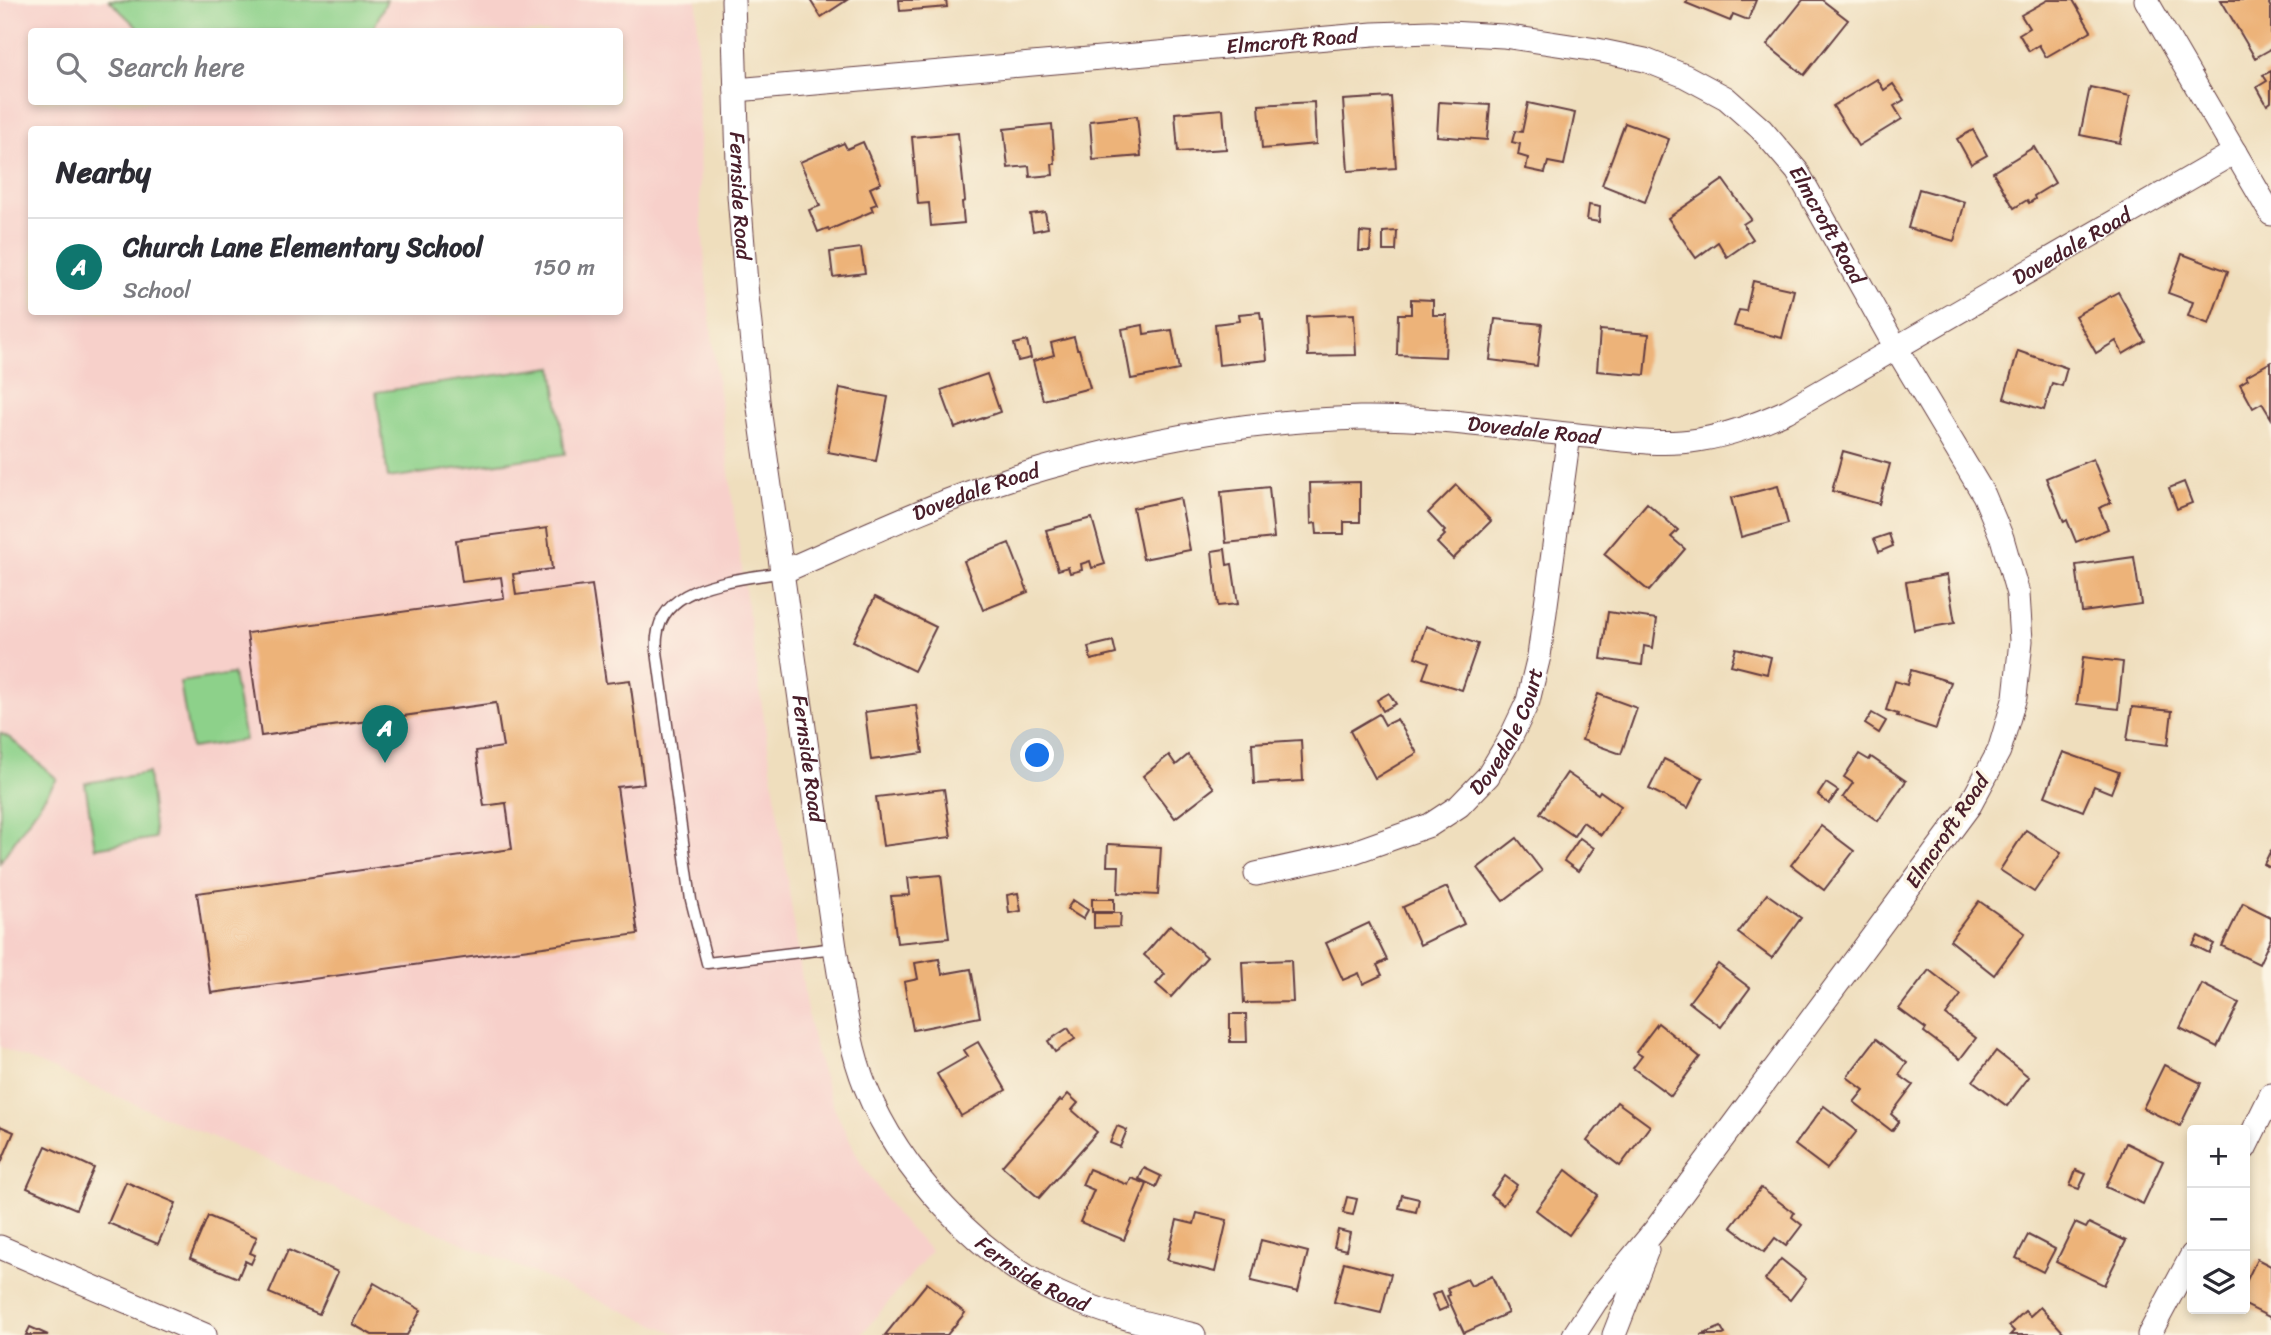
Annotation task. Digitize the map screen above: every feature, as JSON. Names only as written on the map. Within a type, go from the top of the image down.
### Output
[{"type":"street","name":"Fernside Road","points":[[733,0],[739,195],[758,401],[835,948],[850,1037],[866,1088],[892,1138],[928,1188],[961,1225],[1005,1261],[1057,1293],[1121,1317],[1194,1335]]},
{"type":"street","points":[[2146,0],[2271,214]]},
{"type":"street","name":"Elmcroft Road","points":[[736,90],[1373,34],[1432,32],[1503,36],[1645,60],[1685,76],[1726,98],[1761,129],[1797,171],[1896,348],[1984,495],[2002,538],[2018,594],[2021,641],[2014,697],[1999,751],[1970,805],[1655,1230],[1596,1301],[1574,1335]]},
{"type":"street","name":"Dovedale Road","points":[[782,572],[930,508],[1010,479],[1092,455],[1172,437],[1265,424],[1362,418],[1452,422],[1647,442],[1696,441],[1744,430],[1787,411],[2235,152]]},
{"type":"street","name":"Dovedale Court","points":[[1256,874],[1351,853],[1430,825],[1459,806],[1488,776],[1528,701],[1536,667],[1569,435]]},
{"type":"street","points":[[2250,1138],[2271,1095]]},
{"type":"street","name":"Elmcroft Road","points":[[1614,1335],[1655,1230]]},
{"type":"street","points":[[0,1247],[205,1335]]},
{"type":"street","points":[[2149,1335],[2187,1264]]},
{"type":"lane","points":[[782,572],[700,588],[679,598],[665,614],[657,635],[691,900],[707,963],[835,948]]},
{"type":"shaded area","points":[[0,0],[697,0],[700,199],[708,302],[735,521],[806,1006],[816,1053],[834,1108],[861,1163],[897,1216],[931,1251],[861,1335],[680,1335],[0,1047]]},
{"type":"green space","points":[[109,0],[387,0],[373,28],[138,28]]},
{"type":"green space","points":[[553,367],[565,454],[388,478],[376,392]]},
{"type":"green space","points":[[233,674],[245,740],[191,748],[180,682]]},
{"type":"green space","points":[[0,733],[10,738],[57,779],[0,862]]},
{"type":"green space","points":[[148,773],[155,838],[95,848],[85,783]]},
{"type":"building","points":[[810,0],[847,0],[821,17]]},
{"type":"building","points":[[899,0],[946,0],[947,7],[900,11]]},
{"type":"building","points":[[1688,0],[1756,0],[1748,20],[1733,14],[1730,21],[1686,3]]},
{"type":"building","points":[[1803,0],[1822,0],[1848,20],[1804,75],[1767,45]]},
{"type":"building","points":[[2048,0],[2073,0],[2091,31],[2046,57],[2039,45],[2029,51],[2019,34],[2029,28],[2021,15]]},
{"type":"building","points":[[2221,0],[2271,0],[2271,49],[2255,58]]},
{"type":"building","points":[[2271,71],[2271,102],[2267,105],[2257,87],[2267,81],[2263,75]]},
{"type":"building","points":[[1877,79],[1884,90],[1893,84],[1904,100],[1894,106],[1902,119],[1858,146],[1833,106]]},
{"type":"building","points":[[2090,87],[2130,96],[2120,143],[2080,135]]},
{"type":"building","points":[[1391,97],[1396,168],[1348,171],[1343,100]]},
{"type":"building","points":[[1314,102],[1316,144],[1262,149],[1259,105]]},
{"type":"building","points":[[1439,102],[1490,105],[1487,140],[1437,136]]},
{"type":"building","points":[[1528,103],[1575,113],[1564,165],[1548,162],[1545,173],[1526,169],[1528,158],[1518,155],[1520,144],[1512,142],[1515,131],[1522,132]]},
{"type":"building","points":[[1223,109],[1226,149],[1178,152],[1175,113]]},
{"type":"building","points":[[1137,116],[1141,156],[1093,160],[1090,121]]},
{"type":"building","points":[[1625,123],[1669,139],[1645,202],[1602,185]]},
{"type":"building","points":[[1052,124],[1055,164],[1052,164],[1053,175],[1030,177],[1029,166],[1008,168],[1004,129]]},
{"type":"building","points":[[1973,130],[1987,155],[1971,164],[1957,139]]},
{"type":"building","points":[[958,133],[965,201],[962,202],[964,223],[931,226],[929,203],[918,204],[912,137]]},
{"type":"building","points":[[863,142],[881,183],[870,188],[877,204],[871,206],[873,211],[818,232],[809,210],[820,206],[800,162],[844,143],[847,149]]},
{"type":"building","points":[[2034,147],[2055,183],[2034,196],[2035,199],[2029,203],[2027,200],[2014,208],[1993,172]]},
{"type":"building","points":[[1723,180],[1751,219],[1743,224],[1753,239],[1727,257],[1718,242],[1696,258],[1668,218]]},
{"type":"building","points":[[1919,189],[1965,202],[1954,241],[1908,228]]},
{"type":"building","points":[[1589,205],[1600,207],[1599,222],[1587,220]]},
{"type":"building","points":[[1045,212],[1048,228],[1033,231],[1030,214]]},
{"type":"building","points":[[1397,231],[1396,251],[1383,251],[1383,232]]},
{"type":"building","points":[[1360,232],[1371,233],[1370,251],[1359,251]]},
{"type":"building","points":[[861,248],[865,273],[833,277],[830,252]]},
{"type":"building","points":[[2182,254],[2228,271],[2209,324],[2188,316],[2193,302],[2168,293]]},
{"type":"building","points":[[1753,281],[1794,290],[1782,338],[1734,326],[1739,310],[1746,311]]},
{"type":"building","points":[[2118,292],[2145,341],[2123,354],[2116,341],[2096,353],[2075,316]]},
{"type":"building","points":[[1411,299],[1433,300],[1433,315],[1447,315],[1445,357],[1397,355],[1398,314],[1411,314]]},
{"type":"building","points":[[1260,312],[1267,360],[1219,365],[1215,324],[1240,321],[1239,314]]},
{"type":"building","points":[[1354,314],[1356,355],[1308,356],[1306,316]]},
{"type":"building","points":[[1495,319],[1542,324],[1537,366],[1490,360]]},
{"type":"building","points":[[1143,325],[1144,334],[1172,330],[1179,370],[1131,379],[1122,329]]},
{"type":"building","points":[[1600,330],[1649,334],[1645,375],[1597,371]]},
{"type":"building","points":[[1074,337],[1090,388],[1043,400],[1033,361],[1054,355],[1051,343]]},
{"type":"building","points":[[1027,341],[1031,358],[1018,361],[1014,344]]},
{"type":"building","points":[[2018,351],[2067,368],[2062,386],[2052,383],[2044,410],[2004,398]]},
{"type":"building","points":[[2271,362],[2271,418],[2262,403],[2253,408],[2240,384],[2248,379],[2246,376]]},
{"type":"building","points":[[987,374],[1000,412],[955,428],[941,390]]},
{"type":"building","points":[[840,388],[888,397],[876,461],[828,452]]},
{"type":"building","points":[[1843,451],[1890,464],[1879,504],[1832,491]]},
{"type":"building","points":[[2093,459],[2111,503],[2099,508],[2108,529],[2076,542],[2067,520],[2064,522],[2046,478]]},
{"type":"building","points":[[1360,482],[1360,522],[1344,522],[1344,534],[1317,534],[1316,523],[1311,524],[1310,483]]},
{"type":"building","points":[[2184,482],[2192,503],[2177,509],[2169,488]]},
{"type":"building","points":[[1456,485],[1491,521],[1453,559],[1437,543],[1445,535],[1445,531],[1428,513]]},
{"type":"building","points":[[1778,486],[1788,524],[1741,537],[1731,498]]},
{"type":"building","points":[[1269,487],[1274,538],[1226,543],[1221,492]]},
{"type":"building","points":[[1180,498],[1190,550],[1143,559],[1133,508]]},
{"type":"building","points":[[1647,503],[1678,530],[1671,537],[1685,549],[1649,591],[1604,554]]},
{"type":"building","points":[[1092,518],[1105,564],[1092,568],[1090,561],[1081,564],[1082,570],[1070,573],[1068,567],[1058,570],[1046,530]]},
{"type":"building","points":[[547,528],[552,569],[513,574],[516,595],[592,585],[606,683],[630,680],[644,784],[617,787],[638,934],[211,993],[197,893],[512,849],[506,803],[484,806],[476,751],[503,747],[496,703],[261,736],[247,633],[504,598],[501,577],[462,582],[456,540]]},
{"type":"building","points":[[1889,534],[1893,546],[1879,552],[1874,539]]},
{"type":"building","points":[[1009,543],[1028,592],[983,610],[964,561]]},
{"type":"building","points":[[1225,549],[1227,565],[1232,564],[1238,604],[1218,606],[1212,551]]},
{"type":"building","points":[[2134,557],[2141,604],[2082,612],[2076,565]]},
{"type":"building","points":[[1947,575],[1955,623],[1914,630],[1906,582]]},
{"type":"building","points":[[875,597],[936,627],[914,671],[853,641]]},
{"type":"building","points":[[1608,612],[1657,619],[1653,648],[1644,646],[1642,665],[1601,659]]},
{"type":"building","points":[[1426,626],[1478,644],[1462,690],[1423,678],[1429,662],[1415,657]]},
{"type":"building","points":[[1113,641],[1116,654],[1091,660],[1088,647]]},
{"type":"building","points":[[1736,648],[1771,657],[1767,674],[1731,665]]},
{"type":"building","points":[[2083,657],[2123,662],[2118,709],[2077,704]]},
{"type":"building","points":[[1911,670],[1951,682],[1936,729],[1886,710],[1895,681],[1907,685]]},
{"type":"building","points":[[1389,693],[1396,704],[1383,711],[1377,700]]},
{"type":"building","points":[[1598,694],[1637,708],[1621,754],[1582,740]]},
{"type":"building","points":[[916,705],[923,753],[871,760],[865,712]]},
{"type":"building","points":[[2132,707],[2172,711],[2168,745],[2127,740]]},
{"type":"building","points":[[1872,713],[1886,721],[1879,733],[1865,724]]},
{"type":"building","points":[[1379,714],[1385,725],[1397,719],[1417,753],[1375,778],[1350,731]]},
{"type":"building","points":[[1301,740],[1303,781],[1254,784],[1252,743]]},
{"type":"building","points":[[2063,752],[2119,772],[2111,793],[2094,786],[2083,811],[2045,796]]},
{"type":"building","points":[[1859,754],[1869,760],[1871,757],[1906,781],[1878,821],[1843,797],[1853,783],[1844,777]]},
{"type":"building","points":[[1169,755],[1176,765],[1188,755],[1214,788],[1175,818],[1143,776]]},
{"type":"building","points":[[1664,759],[1703,778],[1688,808],[1649,789]]},
{"type":"building","points":[[1567,773],[1621,806],[1601,835],[1583,822],[1574,836],[1540,813]]},
{"type":"building","points":[[1826,783],[1838,791],[1829,804],[1818,795]]},
{"type":"building","points":[[944,789],[951,837],[883,846],[876,797]]},
{"type":"building","points":[[1821,826],[1854,851],[1824,890],[1791,865]]},
{"type":"building","points":[[2026,830],[2061,853],[2034,892],[2000,870]]},
{"type":"building","points":[[1517,838],[1542,871],[1503,901],[1478,868]]},
{"type":"building","points":[[1580,838],[1594,848],[1578,871],[1564,861]]},
{"type":"building","points":[[1108,844],[1161,847],[1158,895],[1118,893],[1119,866],[1107,866]]},
{"type":"building","points":[[2271,850],[2271,868],[2264,864]]},
{"type":"building","points":[[941,875],[949,938],[897,943],[891,896],[910,895],[908,878]]},
{"type":"building","points":[[1447,887],[1464,924],[1420,945],[1403,907]]},
{"type":"building","points":[[1018,893],[1021,911],[1009,913],[1007,895]]},
{"type":"building","points":[[1767,894],[1801,918],[1772,958],[1738,933]]},
{"type":"building","points":[[1092,899],[1114,899],[1114,912],[1092,912]]},
{"type":"building","points":[[1073,900],[1088,910],[1083,919],[1067,909]]},
{"type":"building","points":[[1979,901],[2025,933],[1994,975],[1950,940]]},
{"type":"building","points":[[2243,903],[2271,917],[2271,938],[2259,964],[2222,946]]},
{"type":"building","points":[[1094,913],[1121,913],[1120,927],[1094,928]]},
{"type":"building","points":[[1369,923],[1387,960],[1377,965],[1382,975],[1363,984],[1359,973],[1343,980],[1326,943]]},
{"type":"building","points":[[1170,925],[1207,957],[1171,997],[1156,984],[1165,974],[1144,955]]},
{"type":"building","points":[[2198,936],[2214,944],[2209,953],[2193,945]]},
{"type":"building","points":[[939,959],[942,974],[971,969],[980,1017],[913,1030],[904,982],[918,979],[915,963]]},
{"type":"building","points":[[1291,960],[1293,1002],[1244,1003],[1242,962]]},
{"type":"building","points":[[1718,964],[1750,988],[1721,1027],[1689,1002]]},
{"type":"building","points":[[1929,970],[1961,995],[1946,1015],[1976,1038],[1960,1059],[1899,1009]]},
{"type":"building","points":[[2202,984],[2239,1003],[2217,1047],[2180,1028]]},
{"type":"building","points":[[1230,1014],[1246,1014],[1247,1042],[1230,1042]]},
{"type":"building","points":[[1658,1023],[1700,1057],[1671,1096],[1633,1068],[1642,1056],[1636,1052]]},
{"type":"building","points":[[1068,1028],[1075,1039],[1055,1052],[1048,1041]]},
{"type":"building","points":[[1876,1039],[1907,1063],[1899,1075],[1913,1085],[1891,1114],[1899,1121],[1892,1131],[1854,1102],[1864,1090],[1847,1077]]},
{"type":"building","points":[[978,1042],[1006,1090],[961,1116],[937,1074],[968,1056],[964,1050]]},
{"type":"building","points":[[1996,1051],[2029,1077],[2007,1106],[1973,1081]]},
{"type":"building","points":[[2164,1065],[2201,1083],[2180,1126],[2143,1108]]},
{"type":"building","points":[[1068,1094],[1078,1103],[1072,1110],[1097,1132],[1039,1198],[1002,1166]]},
{"type":"building","points":[[1617,1102],[1650,1126],[1620,1166],[1587,1141]]},
{"type":"building","points":[[1824,1106],[1857,1131],[1827,1169],[1795,1145]]},
{"type":"building","points":[[0,1126],[14,1132],[0,1165]]},
{"type":"building","points":[[1117,1126],[1127,1130],[1120,1147],[1110,1143]]},
{"type":"building","points":[[2126,1143],[2163,1161],[2143,1204],[2106,1187]]},
{"type":"building","points":[[46,1146],[94,1168],[76,1209],[27,1188]]},
{"type":"building","points":[[1144,1168],[1161,1176],[1156,1187],[1139,1179]]},
{"type":"building","points":[[1089,1169],[1128,1185],[1131,1178],[1147,1184],[1124,1240],[1080,1222],[1094,1190],[1082,1185]]},
{"type":"building","points":[[1566,1170],[1598,1195],[1569,1235],[1536,1210]]},
{"type":"building","points":[[2076,1170],[2086,1174],[2079,1189],[2070,1186]]},
{"type":"building","points":[[1505,1176],[1517,1185],[1503,1205],[1491,1195]]},
{"type":"building","points":[[126,1182],[176,1203],[158,1244],[108,1223]]},
{"type":"building","points":[[1761,1188],[1794,1213],[1792,1217],[1802,1225],[1786,1246],[1775,1238],[1764,1252],[1731,1227]]},
{"type":"building","points":[[1402,1195],[1419,1199],[1416,1212],[1399,1208]]},
{"type":"building","points":[[1347,1197],[1357,1199],[1353,1215],[1343,1213]]},
{"type":"building","points":[[1197,1213],[1227,1220],[1215,1272],[1167,1260],[1177,1220],[1194,1224]]},
{"type":"building","points":[[208,1216],[257,1237],[250,1253],[255,1255],[251,1264],[245,1261],[238,1278],[190,1258]]},
{"type":"building","points":[[2075,1223],[2086,1228],[2089,1223],[2126,1241],[2104,1285],[2056,1262]]},
{"type":"building","points":[[1338,1230],[1350,1233],[1346,1250],[1334,1247]]},
{"type":"building","points":[[2028,1235],[2055,1249],[2043,1272],[2016,1258]]},
{"type":"building","points":[[1261,1240],[1308,1252],[1298,1292],[1251,1281]]},
{"type":"building","points":[[288,1250],[338,1272],[319,1314],[269,1293]]},
{"type":"building","points":[[1781,1259],[1806,1279],[1790,1300],[1765,1280]]},
{"type":"building","points":[[2257,1259],[2271,1266],[2271,1318],[2250,1308],[2250,1274]]},
{"type":"building","points":[[1344,1262],[1391,1274],[1381,1313],[1334,1302]]},
{"type":"building","points":[[1492,1276],[1508,1313],[1464,1333],[1447,1296],[1450,1295],[1447,1288],[1467,1279],[1471,1286]]},
{"type":"building","points":[[374,1283],[421,1310],[407,1335],[372,1335],[352,1324]]},
{"type":"building","points":[[927,1283],[965,1313],[947,1335],[885,1335]]},
{"type":"building","points":[[1441,1291],[1448,1307],[1439,1311],[1432,1295]]},
{"type":"building","points":[[2040,1307],[2066,1335],[2010,1335],[2014,1331],[2009,1326],[2025,1311],[2030,1316]]},
{"type":"building","points":[[30,1327],[48,1335],[26,1335]]},
{"type":"building","points":[[1721,1327],[1725,1334],[1723,1335],[1701,1335]]},
{"type":"place","name":"Church Lane Elementary School","points":[[385,763]]}]
